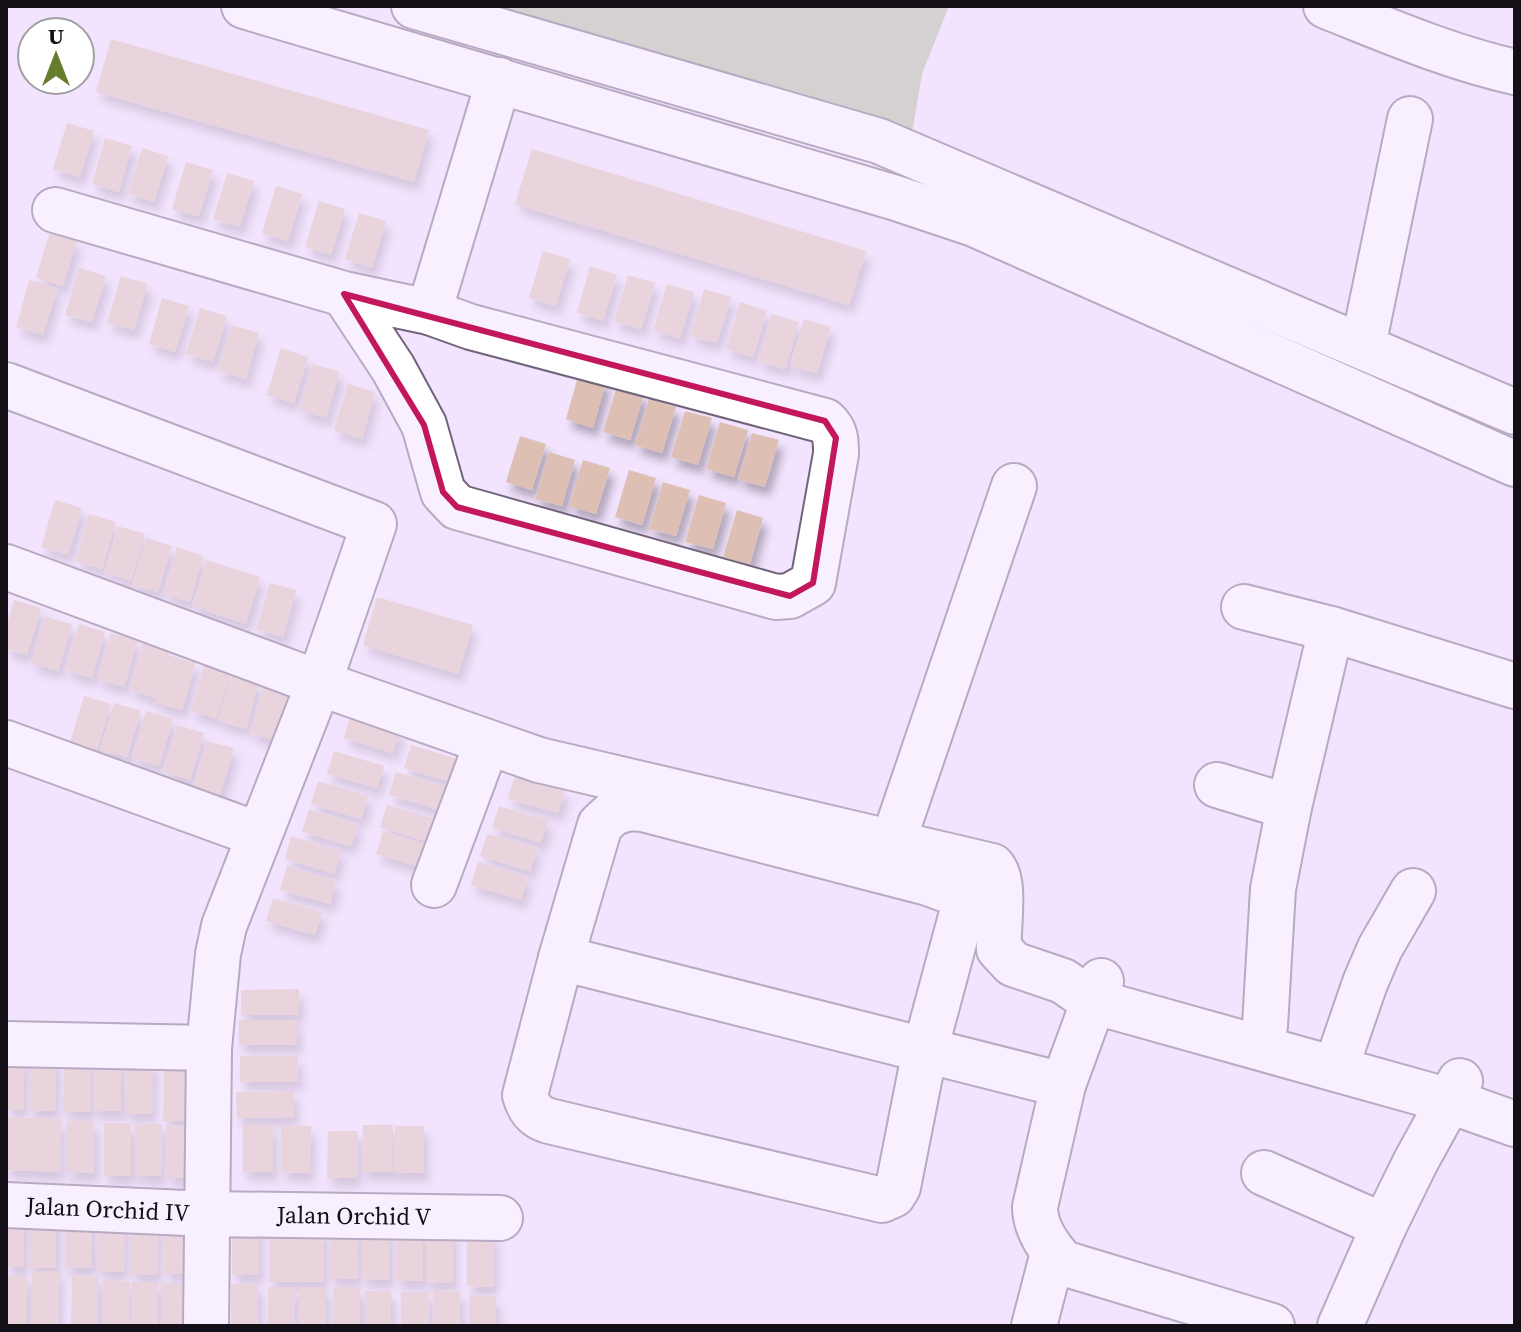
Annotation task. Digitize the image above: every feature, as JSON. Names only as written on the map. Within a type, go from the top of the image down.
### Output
[{"type":"street","points":[[244,6],[923,206],[974,224],[1515,464]]},
{"type":"street","points":[[414,6],[879,141],[1515,412]]},
{"type":"street","points":[[1326,6],[1404,22],[1484,65],[1515,72]]},
{"type":"street","points":[[429,312],[499,80]]},
{"type":"street","points":[[1363,346],[1410,119]]},
{"type":"street","points":[[923,206],[938,165]]},
{"type":"street","points":[[55,210],[344,294],[429,312],[471,327],[825,421],[833,428],[836,454],[813,583],[790,596],[776,597],[457,507],[443,492],[424,425],[393,368],[344,294]]},
{"type":"street","points":[[6,385],[374,524],[319,683],[224,926],[218,954],[209,1048],[206,1326]]},
{"type":"street","points":[[893,842],[1014,486]]},
{"type":"street","points":[[6,567],[319,683],[539,760],[996,869],[1000,880],[999,949],[1013,964],[1086,988],[1455,1091],[1515,1101]]},
{"type":"street","points":[[1244,607],[1331,629],[1515,686]]},
{"type":"street","points":[[1265,1026],[1273,889],[1331,629]]},
{"type":"street","points":[[6,743],[259,835]]},
{"type":"street","points":[[434,885],[487,743]]},
{"type":"street","points":[[1217,785],[1289,807]]},
{"type":"street","points":[[620,809],[643,809],[959,892],[963,909],[925,1050],[898,1187],[893,1195],[882,1200],[549,1121],[534,1114],[525,1095],[561,958],[600,825],[620,809]]},
{"type":"street","points":[[1343,1047],[1380,948],[1413,891]]},
{"type":"street","points":[[561,958],[1063,1085]]},
{"type":"street","points":[[1086,988],[1265,1026],[1343,1047],[1455,1091],[1515,1124]]},
{"type":"street","points":[[1086,988],[1035,1207],[1035,1219],[1053,1253],[1063,1263],[1246,1322]]},
{"type":"street","points":[[6,1044],[209,1048]]},
{"type":"street","points":[[1340,1326],[1384,1226],[1455,1091]]},
{"type":"street","points":[[1264,1173],[1384,1226]]},
{"type":"street","name":"Jalan Orchid IV","points":[[6,1205],[209,1214]]},
{"type":"street","name":"Jalan Orchid V","points":[[209,1214],[500,1218]]},
{"type":"street","points":[[1034,1326],[1053,1253]]},
{"type":"highlighted area","points":[[344,294],[825,421],[836,438],[813,583],[790,596],[457,507],[443,492],[424,425]]},
{"type":"green space","points":[[481,6],[949,6],[922,74],[912,133]]},
{"type":"building","points":[[111,39],[429,130],[414,182],[96,92]]},
{"type":"building","points":[[67,123],[94,131],[80,177],[53,169]]},
{"type":"building","points":[[105,138],[132,146],[119,192],[92,184]]},
{"type":"building","points":[[142,148],[168,156],[154,202],[128,194]]},
{"type":"building","points":[[532,149],[866,251],[849,305],[515,204]]},
{"type":"building","points":[[186,162],[213,170],[199,216],[172,209]]},
{"type":"building","points":[[227,173],[254,181],[240,227],[213,219]]},
{"type":"building","points":[[276,186],[302,194],[288,241],[262,233]]},
{"type":"building","points":[[319,201],[345,209],[331,255],[305,247]]},
{"type":"building","points":[[359,213],[386,221],[372,268],[345,259]]},
{"type":"building","points":[[50,231],[77,240],[63,286],[36,278]]},
{"type":"building","points":[[543,251],[570,259],[556,306],[529,298]]},
{"type":"building","points":[[590,266],[617,275],[603,321],[577,313]]},
{"type":"building","points":[[79,268],[106,276],[92,322],[65,315]]},
{"type":"building","points":[[628,275],[655,283],[641,329],[614,321]]},
{"type":"building","points":[[121,276],[148,284],[134,330],[107,323]]},
{"type":"building","points":[[29,280],[57,288],[43,335],[16,327]]},
{"type":"building","points":[[667,284],[694,292],[680,339],[653,330]]},
{"type":"building","points":[[704,289],[731,297],[717,343],[690,336]]},
{"type":"building","points":[[162,298],[189,306],[175,352],[149,344]]},
{"type":"building","points":[[740,302],[767,311],[753,357],[726,349]]},
{"type":"building","points":[[200,308],[227,316],[213,362],[186,354]]},
{"type":"building","points":[[772,314],[799,322],[785,369],[758,361]]},
{"type":"building","points":[[804,319],[831,327],[817,373],[790,366]]},
{"type":"building","points":[[232,325],[259,333],[246,379],[218,371]]},
{"type":"building","points":[[281,348],[308,357],[294,403],[267,395]]},
{"type":"building","points":[[313,364],[340,372],[326,418],[299,410]]},
{"type":"building","points":[[579,373],[606,381],[593,428],[566,419]]},
{"type":"building","points":[[348,384],[375,392],[362,439],[334,430]]},
{"type":"building","points":[[617,386],[644,394],[630,440],[603,432]]},
{"type":"building","points":[[649,399],[676,407],[662,453],[635,445]]},
{"type":"building","points":[[685,411],[712,418],[698,465],[671,457]]},
{"type":"building","points":[[720,422],[748,430],[734,477],[706,469]]},
{"type":"building","points":[[752,433],[779,440],[765,487],[738,479]]},
{"type":"building","points":[[520,436],[546,444],[532,490],[506,482]]},
{"type":"building","points":[[549,452],[575,460],[562,506],[535,499]]},
{"type":"building","points":[[583,460],[610,468],[596,514],[569,506]]},
{"type":"building","points":[[629,470],[656,478],[642,525],[615,517]]},
{"type":"building","points":[[663,482],[690,490],[676,536],[649,529]]},
{"type":"building","points":[[699,495],[726,503],[713,549],[685,542]]},
{"type":"building","points":[[55,500],[82,508],[68,555],[41,547]]},
{"type":"building","points":[[737,510],[763,518],[750,564],[723,557]]},
{"type":"building","points":[[89,514],[116,522],[102,569],[75,561]]},
{"type":"building","points":[[118,526],[145,534],[131,581],[104,572]]},
{"type":"building","points":[[146,538],[172,546],[158,592],[132,585]]},
{"type":"building","points":[[177,547],[203,556],[190,602],[163,594]]},
{"type":"building","points":[[206,560],[260,577],[246,624],[192,606]]},
{"type":"building","points":[[270,583],[296,590],[283,637],[256,629]]},
{"type":"building","points":[[377,597],[473,625],[458,674],[363,645]]},
{"type":"building","points":[[14,600],[41,608],[27,655],[6,649],[6,627]]},
{"type":"building","points":[[45,617],[72,624],[58,671],[31,663]]},
{"type":"building","points":[[79,624],[105,632],[92,678],[65,670]]},
{"type":"building","points":[[111,633],[138,640],[124,687],[97,679]]},
{"type":"building","points":[[143,643],[170,651],[168,655],[196,663],[182,710],[155,702],[156,698],[129,689]]},
{"type":"building","points":[[204,664],[231,672],[217,719],[191,711]]},
{"type":"building","points":[[232,675],[259,682],[246,729],[218,721]]},
{"type":"building","points":[[264,686],[291,695],[277,741],[250,733]]},
{"type":"building","points":[[84,696],[111,704],[97,750],[70,742]]},
{"type":"building","points":[[114,703],[141,711],[127,757],[100,750]]},
{"type":"building","points":[[146,711],[173,719],[159,766],[132,758]]},
{"type":"building","points":[[350,716],[400,730],[393,753],[344,738]]},
{"type":"building","points":[[177,725],[204,733],[190,780],[163,771]]},
{"type":"building","points":[[207,741],[234,748],[220,795],[193,787]]},
{"type":"building","points":[[411,745],[461,760],[454,783],[404,768]]},
{"type":"building","points":[[334,751],[384,766],[377,788],[327,774]]},
{"type":"building","points":[[396,772],[446,787],[439,810],[389,795]]},
{"type":"building","points":[[515,775],[565,790],[558,813],[508,799]]},
{"type":"building","points":[[318,781],[368,796],[361,819],[311,804]]},
{"type":"building","points":[[387,805],[436,819],[429,842],[380,827]]},
{"type":"building","points":[[499,806],[548,820],[541,843],[492,828]]},
{"type":"building","points":[[309,809],[358,824],[351,846],[302,832]]},
{"type":"building","points":[[383,831],[432,846],[425,869],[376,854]]},
{"type":"building","points":[[487,834],[537,848],[530,871],[480,856]]},
{"type":"building","points":[[291,836],[341,851],[334,874],[285,859]]},
{"type":"building","points":[[478,862],[528,877],[521,900],[471,885]]},
{"type":"building","points":[[287,866],[336,881],[330,904],[280,890]]},
{"type":"building","points":[[273,898],[322,912],[315,935],[266,921]]},
{"type":"building","points":[[299,989],[299,1015],[241,1015],[241,990]]},
{"type":"building","points":[[239,1020],[297,1020],[297,1045],[239,1045]]},
{"type":"building","points":[[240,1056],[298,1056],[298,1082],[240,1082]]},
{"type":"building","points":[[6,1057],[24,1057],[23,1110],[6,1110]]},
{"type":"building","points":[[94,1058],[121,1058],[121,1111],[94,1111]]},
{"type":"building","points":[[29,1059],[56,1059],[55,1111],[29,1111]]},
{"type":"building","points":[[64,1060],[91,1060],[90,1112],[63,1112]]},
{"type":"building","points":[[126,1061],[153,1062],[152,1114],[125,1114]]},
{"type":"building","points":[[164,1068],[191,1068],[190,1121],[163,1121]]},
{"type":"building","points":[[294,1091],[294,1117],[237,1118],[236,1092]]},
{"type":"building","points":[[6,1117],[61,1119],[60,1172],[6,1170]]},
{"type":"building","points":[[67,1121],[94,1121],[94,1173],[67,1173]]},
{"type":"building","points":[[104,1123],[131,1123],[131,1176],[104,1176]]},
{"type":"building","points":[[135,1124],[162,1124],[161,1176],[135,1176]]},
{"type":"building","points":[[167,1125],[194,1126],[193,1178],[167,1178]]},
{"type":"building","points":[[243,1125],[273,1125],[273,1172],[243,1172]]},
{"type":"building","points":[[281,1125],[311,1126],[310,1173],[281,1172]]},
{"type":"building","points":[[363,1125],[393,1125],[393,1172],[362,1172]]},
{"type":"building","points":[[395,1126],[424,1126],[424,1173],[394,1173]]},
{"type":"building","points":[[328,1131],[358,1131],[357,1178],[327,1178]]},
{"type":"building","points":[[6,1214],[24,1214],[23,1267],[6,1267]]},
{"type":"building","points":[[29,1215],[56,1215],[56,1268],[29,1268]]},
{"type":"building","points":[[65,1215],[92,1215],[92,1268],[65,1268]]},
{"type":"building","points":[[98,1219],[125,1219],[124,1272],[97,1271]]},
{"type":"building","points":[[164,1221],[191,1221],[191,1274],[164,1274]]},
{"type":"building","points":[[131,1222],[158,1222],[157,1275],[131,1275]]},
{"type":"building","points":[[232,1222],[259,1222],[259,1275],[232,1275]]},
{"type":"building","points":[[331,1226],[358,1227],[357,1279],[330,1279]]},
{"type":"building","points":[[362,1227],[389,1227],[389,1280],[362,1279]]},
{"type":"building","points":[[269,1229],[324,1229],[323,1282],[269,1282]]},
{"type":"building","points":[[397,1229],[423,1229],[423,1281],[396,1281]]},
{"type":"building","points":[[426,1230],[453,1230],[453,1283],[426,1283]]},
{"type":"building","points":[[467,1234],[494,1234],[493,1287],[467,1286]]},
{"type":"building","points":[[32,1271],[59,1271],[58,1324],[32,1324]]},
{"type":"building","points":[[6,1275],[27,1275],[27,1326],[6,1326]]},
{"type":"building","points":[[72,1275],[98,1276],[98,1326],[71,1326]]},
{"type":"building","points":[[103,1280],[130,1281],[129,1326],[103,1326]]},
{"type":"building","points":[[132,1282],[158,1282],[158,1326],[131,1326]]},
{"type":"building","points":[[161,1283],[188,1283],[188,1326],[161,1326]]},
{"type":"building","points":[[231,1284],[258,1284],[258,1326],[231,1326]]},
{"type":"building","points":[[268,1287],[295,1287],[294,1326],[268,1326]]},
{"type":"building","points":[[299,1287],[326,1287],[326,1326],[299,1326]]},
{"type":"building","points":[[333,1287],[360,1287],[360,1326],[333,1326]]},
{"type":"building","points":[[433,1290],[460,1291],[460,1326],[433,1326]]},
{"type":"building","points":[[365,1291],[391,1291],[391,1326],[365,1326]]},
{"type":"building","points":[[401,1292],[429,1292],[428,1326],[401,1326]]},
{"type":"building","points":[[469,1295],[496,1296],[496,1326],[469,1326]]}]
